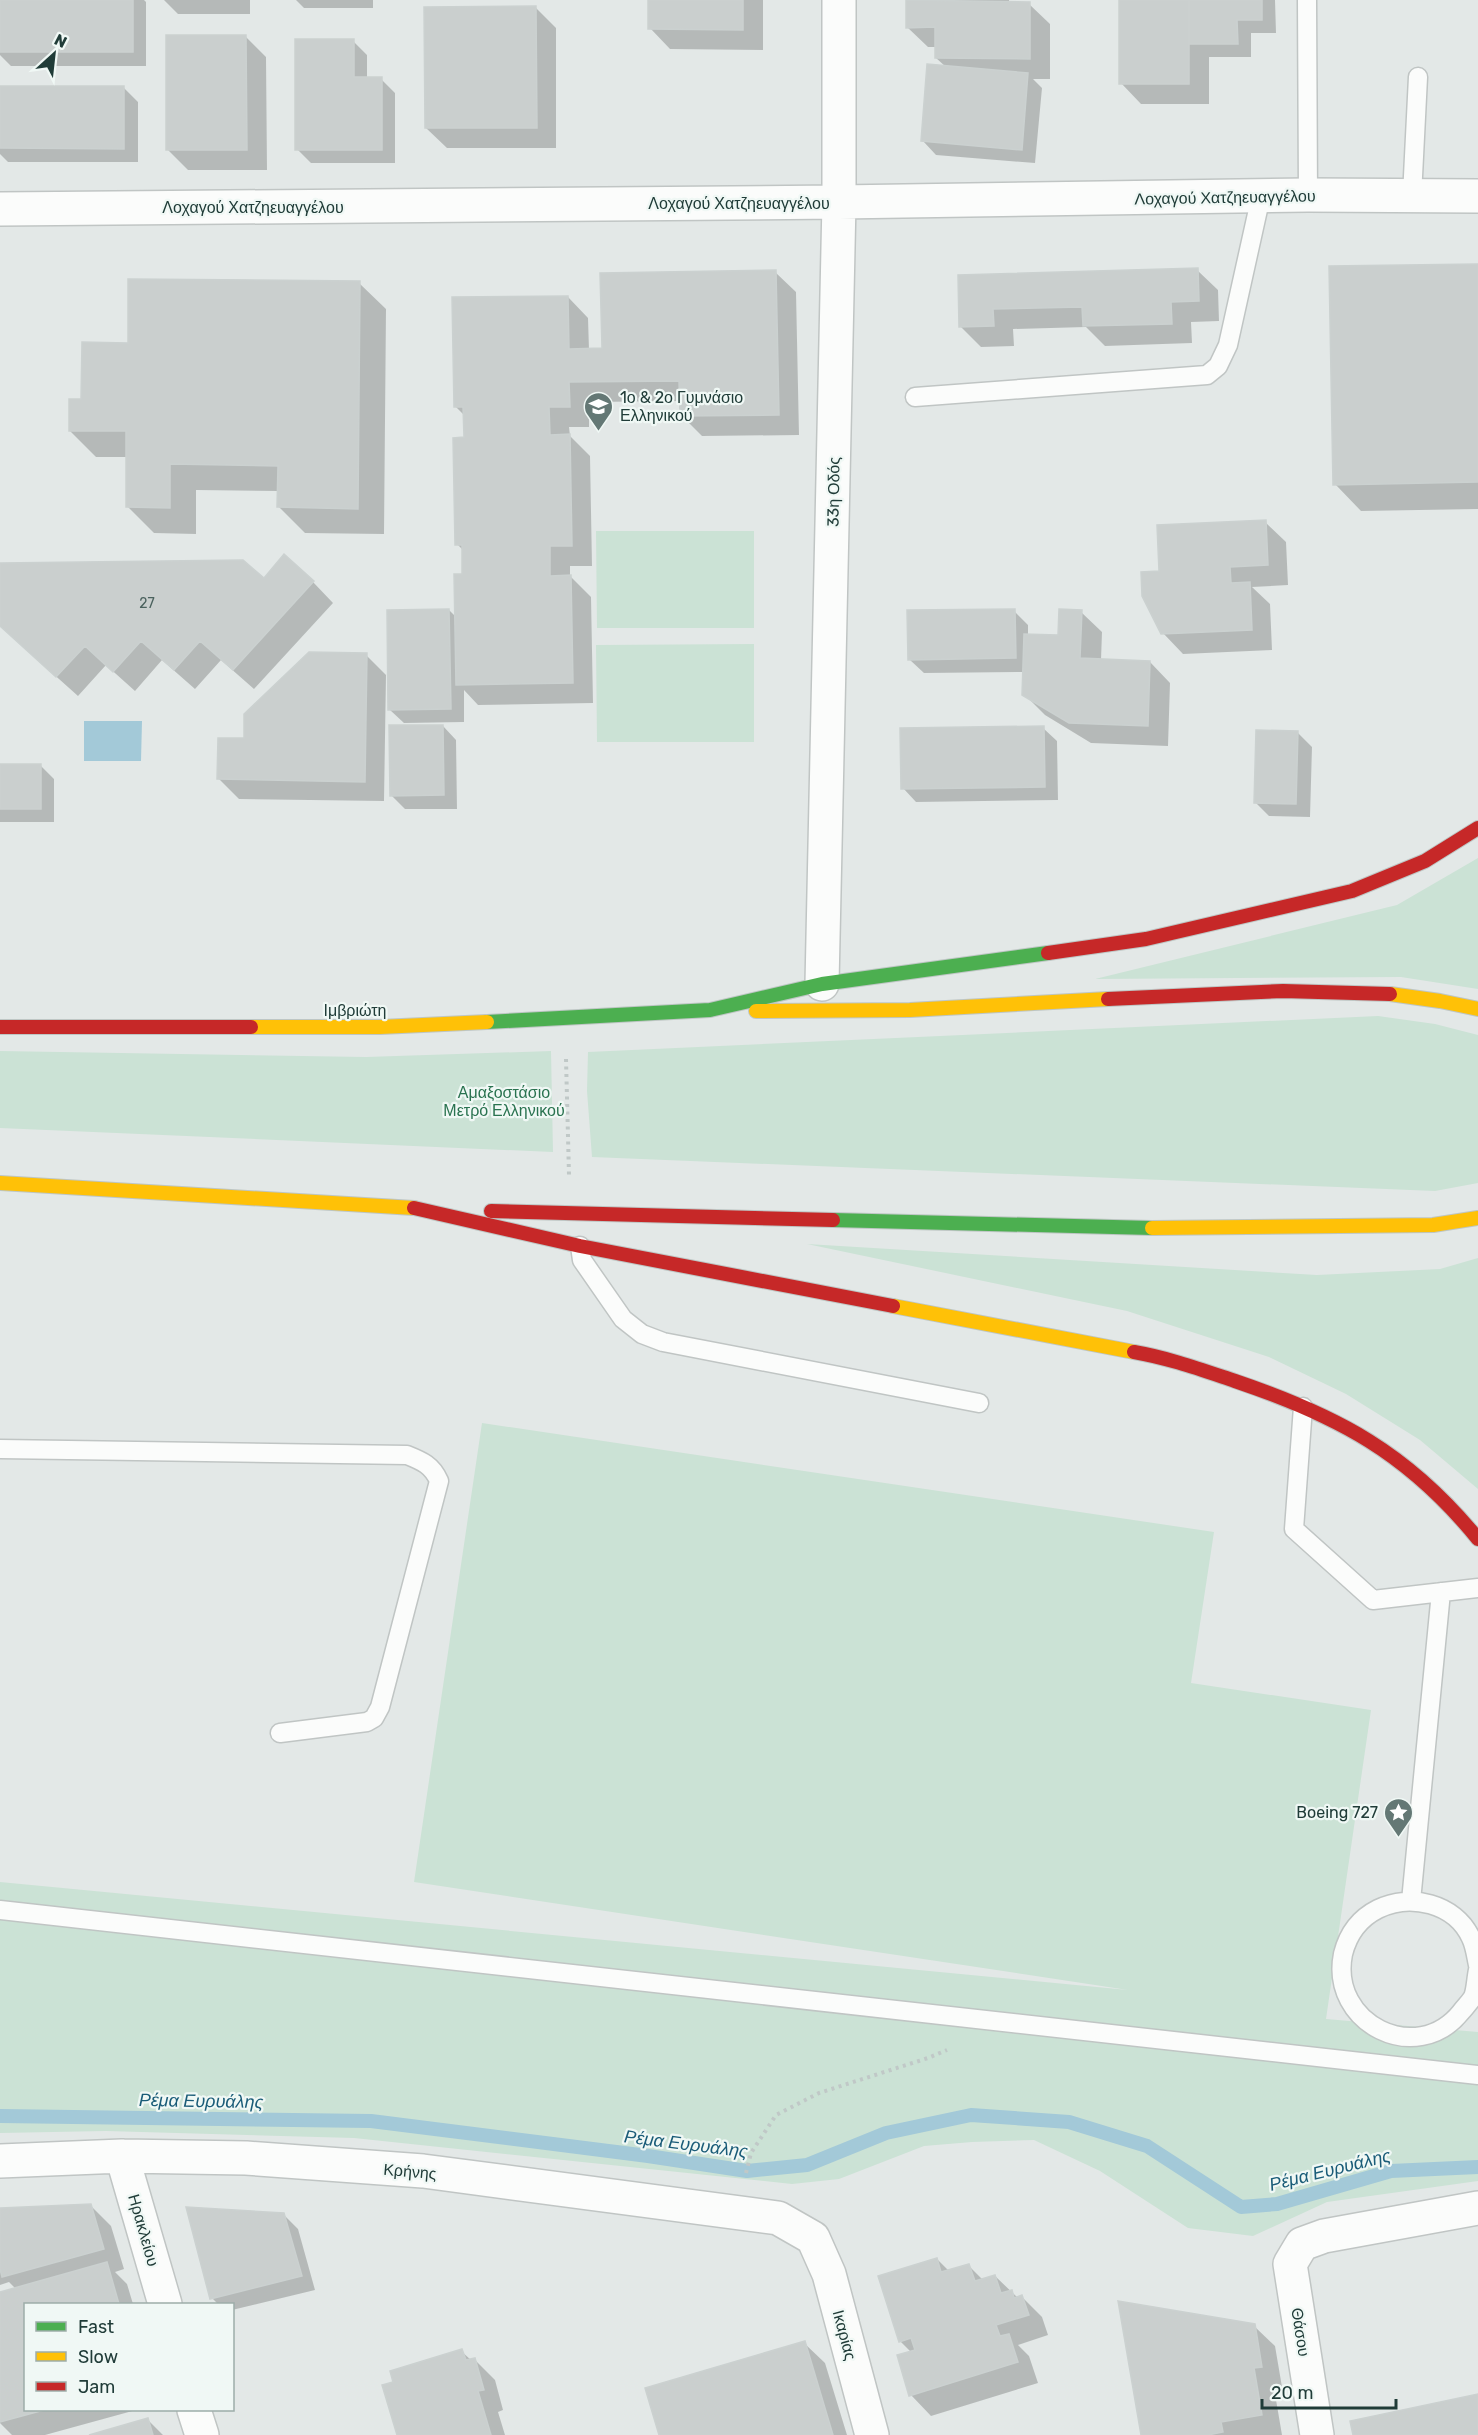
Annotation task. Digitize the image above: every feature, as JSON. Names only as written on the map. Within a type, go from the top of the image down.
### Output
[{"type":"main road","points":[[710,1010],[822,984],[1146,939],[1352,891],[1425,861],[1478,828]]},
{"type":"main road","points":[[710,1010],[839,1013],[1205,994],[1348,991],[1448,1001],[1478,1009]]},
{"type":"main road","name":"Ιμβριώτη","points":[[0,1027],[380,1027],[564,1020],[710,1010]]},
{"type":"main road","points":[[0,1183],[414,1208],[1181,1229],[1433,1225],[1478,1218]]},
{"type":"main road","points":[[414,1208],[580,1246],[1161,1357],[1303,1407],[1347,1427],[1386,1451],[1431,1489],[1478,1539]]},
{"type":"street","name":"33η Οδός","points":[[822,984],[839,202],[839,0]]},
{"type":"street","name":"Λοχαγού Χατζηευαγγέλου","points":[[0,209],[839,202],[1308,195],[1478,196]]},
{"type":"street","name":"Κρήνης","points":[[0,2161],[123,2156],[246,2158],[423,2171],[778,2218],[813,2238]]},
{"type":"street","name":"Ηρακλείου","points":[[123,2156],[165,2303]]},
{"type":"street","name":"Θάσου","points":[[1317,2435],[1290,2264],[1302,2244],[1324,2236],[1478,2208]]},
{"type":"street","name":"Ικαρίας","points":[[813,2238],[829,2274],[872,2435]]},
{"type":"street","points":[[195,2411],[202,2435]]},
{"type":"lane","points":[[1306,0],[1308,195]]},
{"type":"lane","points":[[1412,196],[1418,77]]},
{"type":"lane","points":[[915,397],[1207,375],[1218,366],[1228,345],[1261,196]]},
{"type":"lane","points":[[580,1246],[582,1260],[623,1319],[642,1334],[663,1342],[979,1403]]},
{"type":"lane","points":[[1303,1407],[1294,1529],[1372,1600],[1478,1588]]},
{"type":"lane","points":[[0,1449],[406,1455],[425,1462],[435,1470],[439,1481],[380,1707],[374,1718],[357,1724],[280,1732]]},
{"type":"lane","points":[[1411,1901],[1441,1592]]},
{"type":"lane","points":[[1478,1965],[1471,1937],[1451,1913],[1423,1900],[1392,1902],[1365,1915],[1346,1940],[1340,1970],[1348,2000],[1367,2023],[1396,2036],[1426,2036],[1454,2021],[1473,1998],[1478,1970]]},
{"type":"lane","points":[[0,1910],[1478,2075]]},
{"type":"path","points":[[564,1020],[569,1171],[573,1213]]},
{"type":"path","points":[[745,2214],[745,2175],[751,2152],[776,2115],[819,2093],[928,2058],[948,2049]]},
{"type":"green space","points":[[596,531],[754,531],[754,628],[597,628]]},
{"type":"green space","points":[[754,644],[754,742],[597,742],[596,645]]},
{"type":"green space","points":[[1478,858],[1478,989],[1401,977],[1095,979],[1397,905]]},
{"type":"green space","points":[[1378,1016],[1435,1024],[1478,1035],[1478,1183],[1435,1191],[592,1157],[587,1091],[588,1052]]},
{"type":"green space","name":"Αμαξοστάσιο Μετρό Ελληνικού","points":[[0,1051],[366,1057],[551,1051],[553,1152],[0,1128]]},
{"type":"green space","points":[[807,1244],[1317,1275],[1440,1269],[1478,1258],[1478,1489],[1420,1440],[1346,1394],[1269,1357],[1127,1311]]},
{"type":"green space","points":[[482,1423],[1214,1532],[1191,1683],[1371,1710],[1326,2019],[1478,2032],[1478,2181],[1327,2202],[1253,2236],[1188,2228],[1100,2171],[1034,2140],[924,2146],[839,2179],[792,2184],[354,2138],[106,2131],[0,2133],[0,1882],[1128,1990],[414,1882]]},
{"type":"water","points":[[84,721],[142,721],[141,761],[84,761]]},
{"type":"building","points":[[0,0],[133,0],[133,52],[0,52]]},
{"type":"building","points":[[648,0],[743,0],[743,30],[648,29]]},
{"type":"building","points":[[906,0],[1030,2],[1030,59],[935,58],[935,27],[906,28]]},
{"type":"building","points":[[1119,0],[1189,0],[1189,84],[1119,84]]},
{"type":"building","points":[[1189,0],[1262,0],[1262,20],[1237,20],[1238,44],[1189,44]]},
{"type":"building","points":[[536,6],[537,128],[425,128],[424,7]]},
{"type":"building","points":[[166,35],[246,35],[247,150],[166,150]]},
{"type":"building","points":[[295,39],[354,39],[354,77],[382,77],[382,150],[295,150]]},
{"type":"building","points":[[927,64],[1028,73],[1022,150],[921,141]]},
{"type":"building","points":[[0,86],[124,86],[124,149],[0,148]]},
{"type":"building","points":[[1478,264],[1478,482],[1333,485],[1329,266]]},
{"type":"building","points":[[1198,268],[1199,301],[1171,302],[1172,324],[1083,326],[1082,307],[993,309],[994,326],[959,327],[958,275]]},
{"type":"building","points":[[776,270],[779,415],[680,416],[679,381],[569,382],[570,407],[549,407],[550,435],[570,434],[572,546],[550,546],[550,576],[571,575],[573,683],[456,685],[454,574],[462,574],[462,545],[455,545],[453,438],[464,437],[463,407],[454,407],[452,297],[568,296],[569,349],[602,348],[600,273]]},
{"type":"building","points":[[128,279],[360,281],[358,509],[277,507],[278,466],[170,464],[170,508],[126,507],[126,431],[69,431],[69,399],[81,399],[82,342],[128,343]]},
{"type":"building","points":[[1266,520],[1268,565],[1230,567],[1231,583],[1250,582],[1252,630],[1161,634],[1142,596],[1141,572],[1159,571],[1157,525]]},
{"type":"building","points":[[284,554],[314,581],[233,670],[200,641],[174,670],[141,641],[113,672],[85,646],[56,677],[0,626],[0,563],[243,560],[264,578]]},
{"type":"building","points":[[449,609],[451,709],[388,710],[387,610]]},
{"type":"building","points":[[1015,609],[1016,658],[908,660],[907,610]]},
{"type":"building","points":[[1059,609],[1082,610],[1080,658],[1150,661],[1148,726],[1069,723],[1022,695],[1024,634],[1058,635]]},
{"type":"building","points":[[309,652],[367,653],[365,782],[217,779],[218,738],[244,738],[244,714]]},
{"type":"building","points":[[389,725],[443,725],[444,795],[390,796]]},
{"type":"building","points":[[1044,726],[1045,787],[901,789],[900,728]]},
{"type":"building","points":[[1256,730],[1298,731],[1296,804],[1254,803]]},
{"type":"building","points":[[0,764],[41,764],[41,809],[0,809]]},
{"type":"building","points":[[91,2204],[104,2249],[2,2277],[0,2208]]},
{"type":"building","points":[[186,2207],[284,2213],[302,2276],[210,2299]]},
{"type":"building","points":[[937,2258],[941,2272],[969,2264],[975,2281],[995,2275],[1001,2293],[1012,2290],[1014,2298],[1022,2295],[1029,2315],[996,2325],[1000,2336],[1009,2334],[1018,2362],[909,2396],[897,2355],[915,2350],[911,2338],[899,2342],[878,2276]]},
{"type":"building","points":[[107,2262],[119,2303],[24,2303],[24,2411],[40,2411],[0,2422],[0,2292]]},
{"type":"building","points":[[1118,2301],[1255,2324],[1262,2367],[1254,2368],[1262,2415],[1221,2422],[1223,2432],[1208,2435],[1141,2435]]},
{"type":"building","points":[[805,2341],[833,2435],[659,2435],[645,2388]]},
{"type":"building","points":[[462,2349],[466,2360],[475,2358],[484,2390],[478,2391],[491,2435],[397,2435],[382,2385],[393,2382],[390,2371]]},
{"type":"building","points":[[1478,2394],[1478,2435],[1353,2435],[1350,2421]]},
{"type":"building","points":[[148,2418],[153,2435],[89,2435]]},
{"type":"waterway","name":"Ρέμα Ευρυάλης","points":[[0,2116],[371,2121],[648,2156],[747,2171],[807,2165],[886,2133],[971,2115],[1069,2122],[1147,2146],[1241,2207],[1277,2204],[1391,2171],[1478,2167]]},
{"type":"traffic: fast","points":[[710,1010],[822,984],[1048,953]]},
{"type":"traffic: fast","points":[[487,1022],[710,1010]]},
{"type":"traffic: fast","points":[[833,1220],[1152,1228]]},
{"type":"traffic: slow","points":[[1390,994],[1478,1009]]},
{"type":"traffic: slow","points":[[756,1011],[910,1010],[1108,999]]},
{"type":"traffic: slow","points":[[251,1027],[380,1027],[487,1022]]},
{"type":"traffic: slow","points":[[0,1183],[414,1208]]},
{"type":"traffic: slow","points":[[1152,1228],[1433,1225],[1478,1218]]},
{"type":"traffic: slow","points":[[893,1306],[1134,1352]]},
{"type":"traffic: jam","points":[[1048,953],[1146,939],[1352,891],[1425,861],[1478,828]]},
{"type":"traffic: jam","points":[[1108,999],[1283,991],[1390,994]]},
{"type":"traffic: jam","points":[[0,1027],[251,1027]]},
{"type":"traffic: jam","points":[[414,1208],[580,1246],[893,1306]]},
{"type":"traffic: jam","points":[[491,1211],[833,1220]]},
{"type":"traffic: jam","points":[[1134,1352],[1173,1361],[1235,1381],[1307,1408],[1339,1424],[1398,1460],[1452,1509],[1478,1539]]},
{"type":"place","name":"1ο & 2ο Γυμνάσιο Ελληνικού","points":[[599,432]]},
{"type":"place","name":"Boeing 727","points":[[1399,1838]]}]
